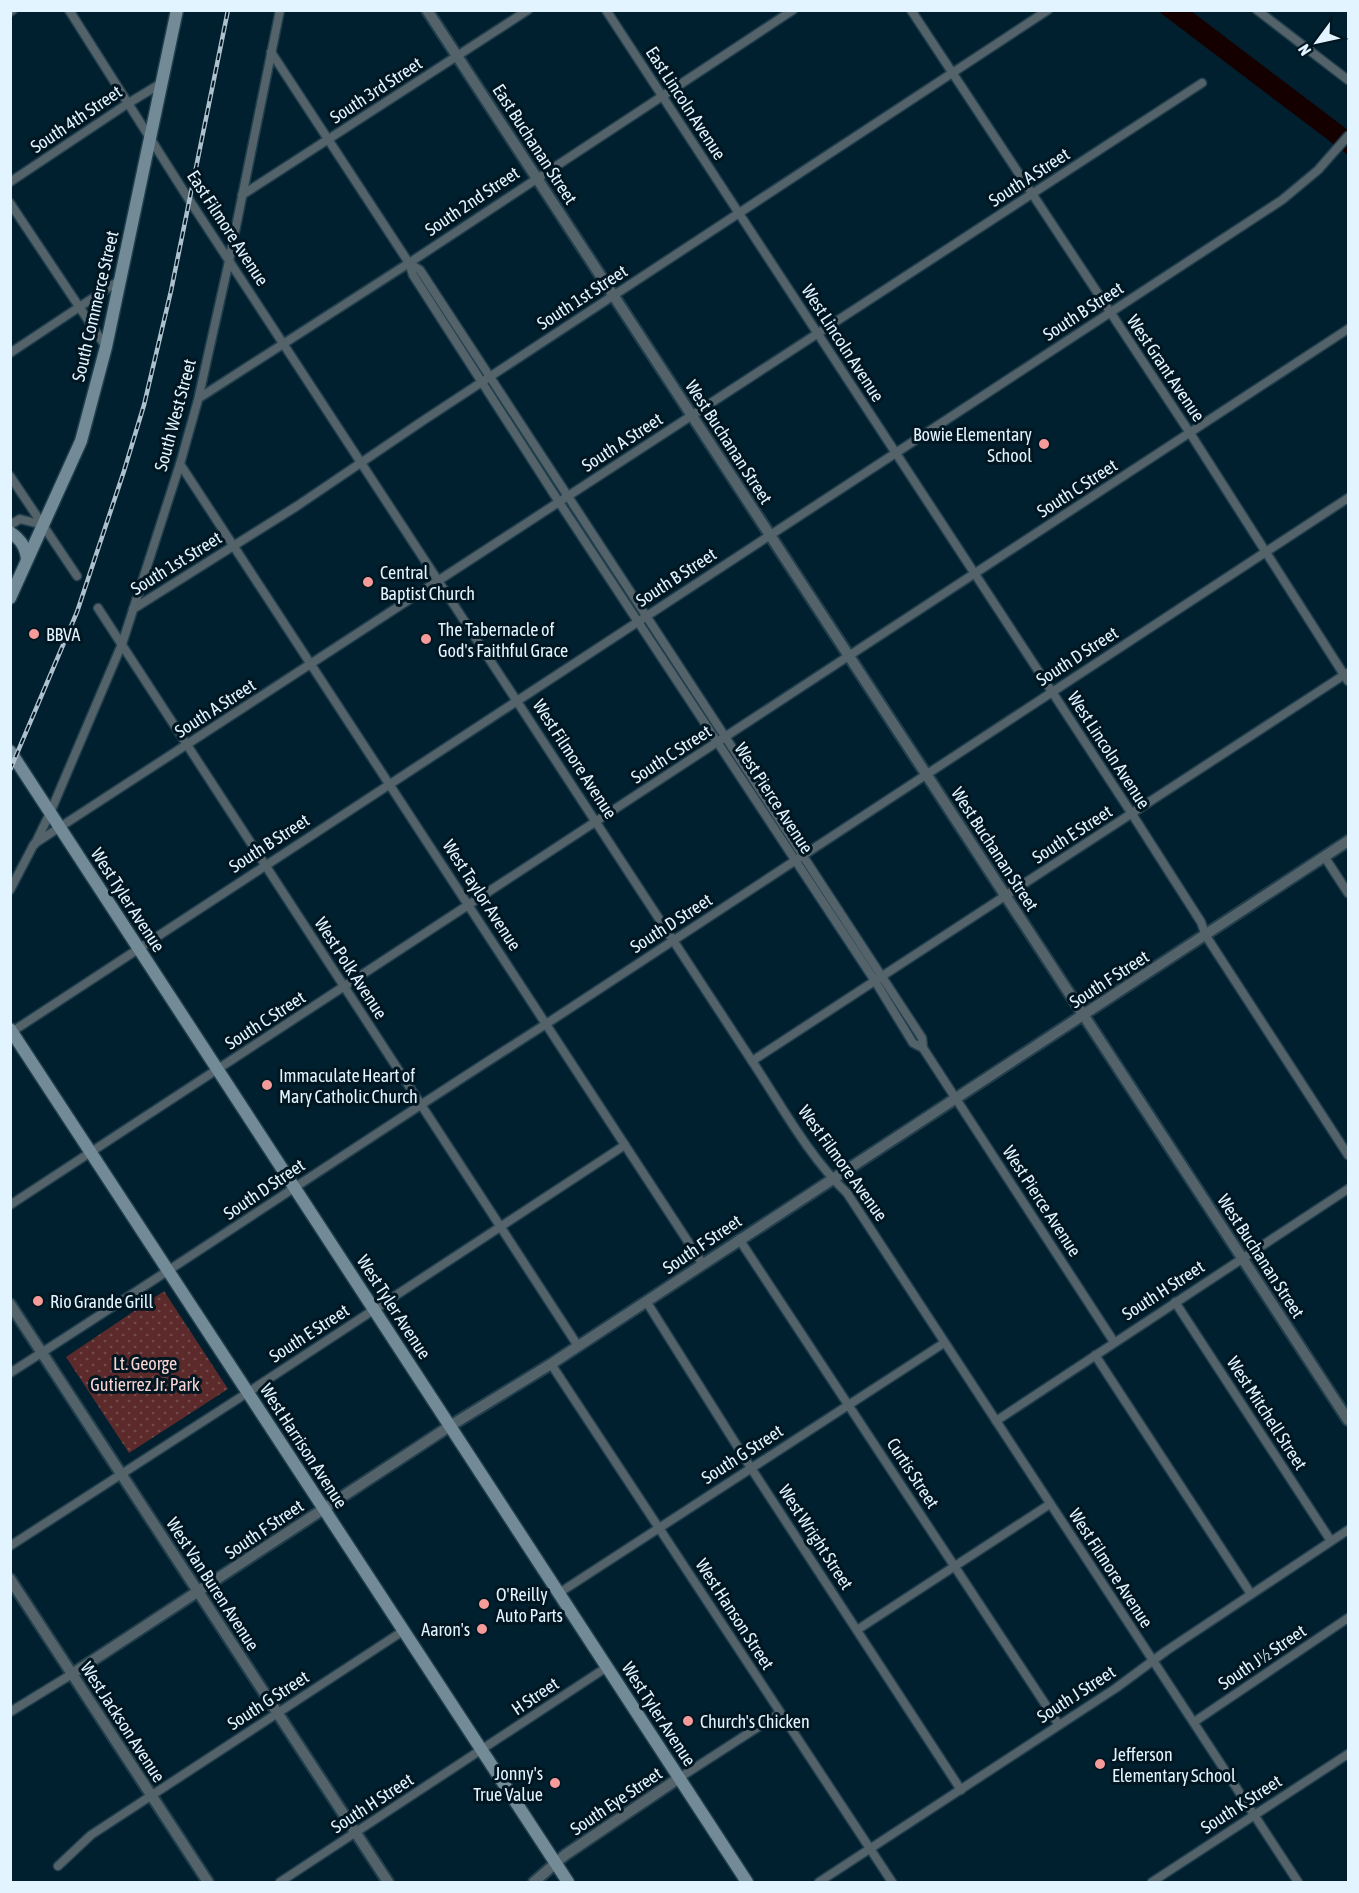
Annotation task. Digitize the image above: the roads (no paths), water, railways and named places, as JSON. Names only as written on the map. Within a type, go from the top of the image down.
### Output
[{"type":"main road","name":"South Commerce Street","points":[[10,598],[81,441],[106,347],[177,10]]},
{"type":"main road","points":[[10,532],[26,549],[27,560]]},
{"type":"main road","name":"West Tyler Avenue","points":[[10,751],[747,1882]]},
{"type":"main road","name":"West Harrison Avenue","points":[[11,1031],[568,1882]]},
{"type":"street","name":"East Filmore Avenue","points":[[69,10],[127,104],[362,462]]},
{"type":"street","name":"South West Street","points":[[34,844],[50,813],[122,644],[180,464],[199,398],[280,10]]},
{"type":"street","name":"East Buchanan Street","points":[[428,10],[614,296]]},
{"type":"street","name":"South 3rd Street","points":[[242,195],[528,10]]},
{"type":"street","name":"East Lincoln Avenue","points":[[606,10],[739,214]]},
{"type":"street","name":"South 2nd Street","points":[[199,398],[409,263],[793,10]]},
{"type":"street","name":"West Grant Avenue","points":[[911,10],[1347,676]]},
{"type":"street","name":"South 1st Street","points":[[133,609],[362,462],[1048,10]]},
{"type":"street","points":[[1257,10],[1348,80]]},
{"type":"street","points":[[271,52],[409,263]]},
{"type":"street","name":"South A Street","points":[[60,828],[1202,83]]},
{"type":"street","name":"South 4th Street","points":[[10,182],[160,84]]},
{"type":"street","name":"South B Street","points":[[11,1031],[1282,200],[1318,170],[1348,136]]},
{"type":"street","points":[[10,203],[106,347]]},
{"type":"street","name":"West Lincoln Avenue","points":[[739,214],[1132,814],[1201,922],[1206,936],[1348,1155]]},
{"type":"street","name":"West Pierce Avenue","points":[[409,263],[420,270],[568,497],[642,618],[878,979],[922,1038],[923,1048],[1114,1342]]},
{"type":"street","name":"West Pierce Avenue","points":[[409,263],[413,274],[559,502],[642,618]]},
{"type":"street","points":[[10,353],[80,309],[120,280]]},
{"type":"street","name":"West Buchanan Street","points":[[614,296],[1348,1420]]},
{"type":"street","name":"South C Street","points":[[10,1205],[218,1071],[1348,329]]},
{"type":"street","name":"West Filmore Avenue","points":[[362,462],[752,1061],[832,1178],[847,1192],[1298,1882]]},
{"type":"street","name":"West Taylor Avenue","points":[[180,464],[702,1263]]},
{"type":"street","points":[[10,476],[77,576]]},
{"type":"street","name":"South D Street","points":[[10,1373],[169,1272],[421,1104],[1348,498]]},
{"type":"street","points":[[10,525],[20,519],[43,525]]},
{"type":"street","name":"West Polk Avenue","points":[[98,608],[578,1346]]},
{"type":"street","name":"South E Street","points":[[752,1061],[1347,676]]},
{"type":"street","points":[[10,891],[34,844],[60,828]]},
{"type":"street","name":"South F Street","points":[[72,1674],[450,1426],[551,1364],[1348,841]]},
{"type":"street","points":[[1324,856],[1348,893]]},
{"type":"street","name":"South E Street","points":[[10,1546],[248,1393],[625,1145]]},
{"type":"street","name":"South H Street","points":[[996,1421],[1348,1189]]},
{"type":"street","name":"Curtis Street","points":[[739,1239],[1059,1725]]},
{"type":"street","name":"West Wright Street","points":[[646,1301],[751,1468],[961,1790]]},
{"type":"street","name":"West Mitchell Street","points":[[1175,1302],[1331,1541]]},
{"type":"street","name":"West Van Buren Avenue","points":[[10,1304],[388,1882]]},
{"type":"street","name":"South G Street","points":[[559,1593],[944,1343]]},
{"type":"street","points":[[1095,1354],[1251,1594]]},
{"type":"street","name":"West Hanson Street","points":[[551,1364],[892,1882]]},
{"type":"street","points":[[857,1630],[1050,1504]]},
{"type":"street","name":"South J Street","points":[[819,1882],[1059,1725],[1348,1530]]},
{"type":"street","name":"West Jackson Avenue","points":[[10,1580],[208,1882]]},
{"type":"street","name":"South J½ Street","points":[[1194,1722],[1348,1618]]},
{"type":"street","name":"South G Street","points":[[58,1866],[91,1835],[403,1631]]},
{"type":"street","name":"H Street","points":[[482,1751],[607,1667]]},
{"type":"street","points":[[10,1712],[72,1674]]},
{"type":"street","name":"South Eye Street","points":[[534,1882],[565,1855],[780,1713]]},
{"type":"street","name":"South H Street","points":[[280,1882],[482,1751]]},
{"type":"street","name":"South K Street","points":[[1152,1882],[1348,1754]]},
{"type":"railway","points":[[10,770],[77,612],[144,405],[171,291],[228,10]]},
{"type":"place","name":"Bowie Elementary School","points":[[1044,444]]},
{"type":"place","name":"Central Baptist Church","points":[[368,582]]},
{"type":"place","name":"BBVA","points":[[34,634]]},
{"type":"place","name":"The Tabernacle of God's Faithful Grace","points":[[426,639]]},
{"type":"place","name":"Immaculate Heart of Mary Catholic Church","points":[[267,1085]]},
{"type":"place","name":"Rio Grande Grill","points":[[38,1301]]},
{"type":"place","name":"O'Reilly Auto Parts","points":[[484,1604]]},
{"type":"place","name":"Aaron's","points":[[482,1629]]},
{"type":"place","name":"Church's Chicken","points":[[688,1721]]},
{"type":"place","name":"Jefferson Elementary School","points":[[1100,1764]]},
{"type":"place","name":"Jonny's True Value","points":[[555,1783]]},
{"type":"park label","name":"Lt. George Gutierrez Jr. Park","points":[[145,1373]]}]
